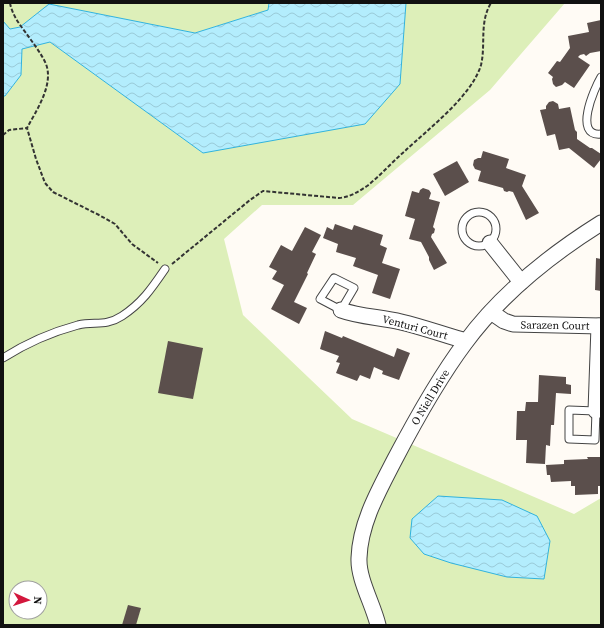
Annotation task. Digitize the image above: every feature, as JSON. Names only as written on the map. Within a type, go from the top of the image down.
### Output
[{"type":"street","name":"O Niell Drive","points":[[378,625],[375,611],[361,574],[358,560],[360,540],[365,521],[407,436],[446,370],[466,341],[491,312],[521,282],[550,258],[601,223]]},
{"type":"street","points":[[490,243],[521,282]]},
{"type":"street","name":"Venturi Court","points":[[340,310],[353,314],[402,322],[466,341]]},
{"type":"street","name":"Sarazen Court","points":[[491,312],[504,321],[513,324],[600,326],[598,417]]},
{"type":"lane","points":[[601,77],[593,93],[588,110],[587,126],[594,134],[601,134]]},
{"type":"lane","points":[[481,212],[487,214],[495,221],[497,230],[490,243],[478,247],[468,242],[464,238],[462,229],[466,219],[473,214],[481,212]]},
{"type":"lane","points":[[3,358],[44,337],[79,324],[106,324],[122,316],[146,297],[165,269]]},
{"type":"lane","name":"Venturi Court","points":[[334,278],[354,288],[340,310],[320,299],[334,278]]},
{"type":"lane","name":"Sarazen Court","points":[[569,410],[598,417],[595,440],[569,439],[569,410]]},
{"type":"path","points":[[10,3],[11,10],[40,54],[46,66],[47,79],[44,97],[27,128],[45,183],[53,192],[116,224],[132,244],[165,269],[263,191],[339,198],[350,196],[367,186],[444,115],[466,91],[480,66],[483,50],[482,34],[486,14],[491,3]]},
{"type":"path","points":[[3,135],[9,130],[27,128]]},
{"type":"green space","points":[[3,3],[269,3],[268,10],[195,33],[49,4],[20,27],[10,29],[3,21]]},
{"type":"green space","points":[[406,3],[565,3],[490,90],[353,205],[262,205],[224,239],[243,315],[352,419],[574,514],[601,498],[601,625],[3,625],[3,96],[5,96],[21,75],[22,49],[50,42],[203,153],[400,84]]},
{"type":"water","points":[[269,3],[406,3],[400,84],[365,124],[203,153],[50,42],[22,49],[21,75],[5,96],[3,96],[3,21],[10,29],[20,27],[49,4],[195,33],[268,10]]},
{"type":"water","points":[[438,496],[502,500],[537,516],[550,541],[544,579],[507,577],[451,563],[424,554],[410,538],[412,519]]},
{"type":"building","points":[[601,20],[601,51],[590,53],[586,56],[584,54],[580,55],[578,57],[590,65],[574,88],[565,82],[556,87],[553,84],[553,77],[548,73],[557,61],[560,62],[570,48],[568,36],[589,32],[587,23]]},
{"type":"building","points":[[553,101],[558,104],[559,109],[570,107],[575,130],[577,132],[577,139],[601,154],[601,159],[594,168],[569,148],[559,150],[555,134],[547,136],[540,110],[546,109],[549,102]]},
{"type":"building","points":[[483,151],[509,159],[506,168],[526,175],[522,186],[539,213],[526,220],[513,192],[507,192],[504,191],[503,188],[478,181],[481,171],[475,169],[473,165],[474,160],[481,158]]},
{"type":"building","points":[[457,161],[469,182],[445,196],[433,174]]},
{"type":"building","points":[[423,188],[429,190],[431,193],[429,199],[440,202],[433,227],[435,229],[434,233],[431,237],[447,263],[434,270],[421,242],[409,239],[415,219],[405,216],[412,191],[419,193]]},
{"type":"building","points":[[335,224],[352,230],[354,225],[383,235],[380,245],[387,248],[382,263],[400,269],[390,299],[372,293],[378,275],[353,266],[356,258],[336,252],[338,244],[323,238],[327,227],[333,230]]},
{"type":"building","points":[[305,227],[321,235],[312,252],[316,254],[307,273],[308,274],[294,302],[307,308],[299,324],[271,309],[284,285],[272,279],[277,271],[269,267],[281,245],[292,251]]},
{"type":"building","points":[[596,258],[601,259],[601,291],[595,290]]},
{"type":"building","points":[[325,331],[342,338],[343,336],[394,357],[397,348],[410,353],[399,380],[382,374],[383,371],[374,367],[370,379],[360,375],[357,381],[336,373],[340,363],[336,362],[339,356],[320,349]]},
{"type":"building","points":[[168,341],[203,348],[193,399],[158,393]]},
{"type":"building","points":[[539,375],[566,377],[566,384],[571,385],[571,394],[556,393],[554,425],[551,425],[550,446],[546,445],[545,464],[526,463],[527,440],[516,440],[517,411],[525,411],[526,402],[538,402]]},
{"type":"building","points":[[587,457],[601,457],[601,486],[598,486],[598,494],[575,495],[575,486],[571,486],[571,481],[551,482],[550,475],[547,475],[546,465],[564,464],[564,460],[588,459]]},
{"type":"building","points":[[128,605],[141,608],[136,625],[122,625]]}]
